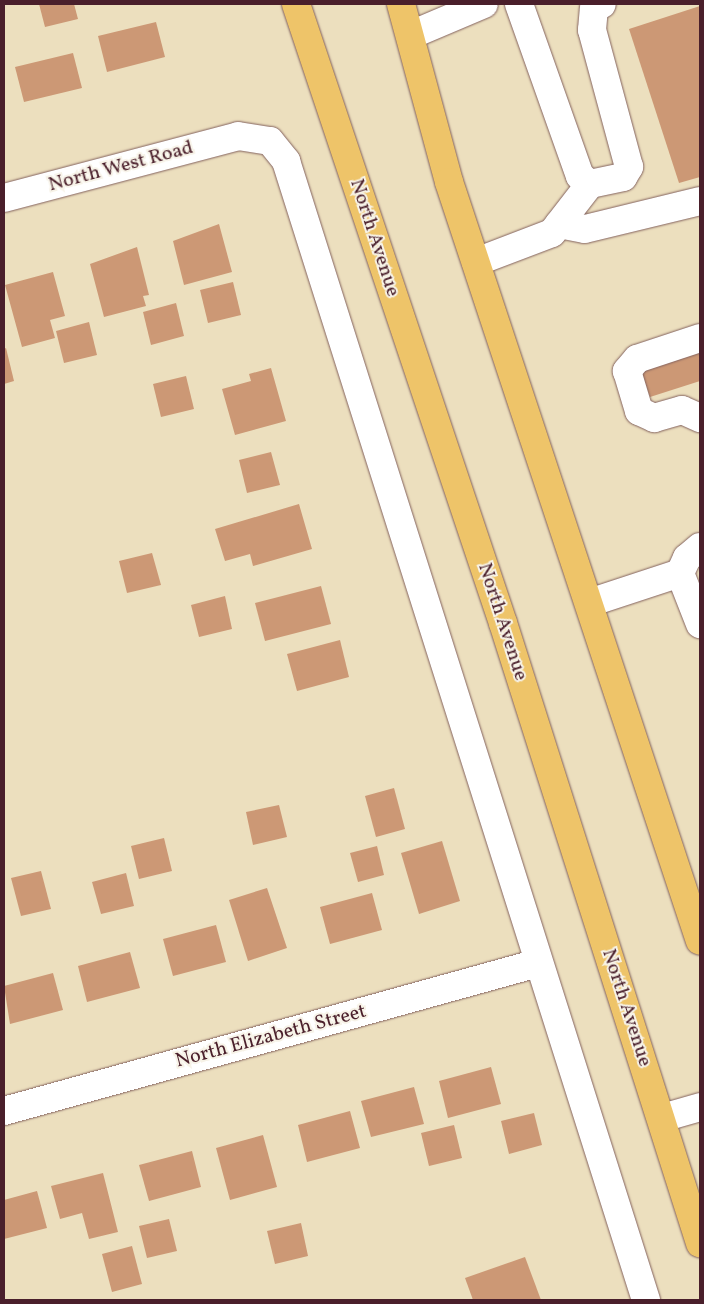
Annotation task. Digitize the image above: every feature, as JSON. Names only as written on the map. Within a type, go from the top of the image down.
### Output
[{"type":"main road","name":"North Avenue","points":[[296,4],[503,623],[662,1118],[700,1243]]},
{"type":"main road","points":[[401,4],[411,35],[449,182],[700,941]]},
{"type":"street","points":[[411,35],[484,4]]},
{"type":"street","points":[[519,4],[580,176],[590,184]]},
{"type":"street","points":[[476,262],[543,239],[559,224],[590,184],[623,177],[629,167],[592,30],[597,5]]},
{"type":"street","name":"North West Road","points":[[4,198],[238,136],[270,141],[286,161],[538,963]]},
{"type":"street","points":[[559,224],[586,229],[700,201]]},
{"type":"street","points":[[700,338],[637,359],[627,371],[639,411],[654,418],[682,410],[700,418]]},
{"type":"street","points":[[589,604],[680,573],[687,558],[700,547]]},
{"type":"street","points":[[680,573],[700,624]]},
{"type":"street","points":[[538,963],[646,1300]]},
{"type":"street","name":"North Elizabeth Street","points":[[4,1111],[538,963]]},
{"type":"street","points":[[662,1118],[700,1107]]},
{"type":"building","points":[[39,4],[74,4],[78,19],[45,27]]},
{"type":"building","points":[[700,6],[700,177],[679,183],[629,29]]},
{"type":"building","points":[[156,22],[165,57],[107,72],[98,36]]},
{"type":"building","points":[[73,53],[82,88],[24,102],[15,67]]},
{"type":"building","points":[[219,224],[232,272],[184,285],[173,241]]},
{"type":"building","points":[[137,247],[149,295],[143,296],[146,306],[104,317],[90,264]]},
{"type":"building","points":[[53,272],[65,316],[50,320],[55,338],[22,347],[5,285]]},
{"type":"building","points":[[233,282],[241,315],[208,323],[200,290]]},
{"type":"building","points":[[176,303],[184,336],[151,345],[143,312]]},
{"type":"building","points":[[89,322],[97,355],[64,363],[56,331]]},
{"type":"building","points":[[6,348],[14,381],[4,384],[4,349]]},
{"type":"building","points":[[700,352],[700,381],[650,397],[641,371]]},
{"type":"building","points":[[271,368],[286,421],[235,435],[222,389],[251,381],[249,374]]},
{"type":"building","points":[[186,376],[194,409],[161,417],[153,384]]},
{"type":"building","points":[[271,452],[280,485],[247,493],[239,460]]},
{"type":"building","points":[[299,504],[312,549],[253,566],[250,554],[225,561],[215,529]]},
{"type":"building","points":[[152,553],[161,585],[127,593],[119,561]]},
{"type":"building","points":[[321,586],[331,624],[265,641],[255,603]]},
{"type":"building","points":[[225,596],[232,629],[199,637],[191,605]]},
{"type":"building","points":[[340,640],[349,677],[297,691],[287,654]]},
{"type":"building","points":[[394,788],[405,829],[376,837],[365,796]]},
{"type":"building","points":[[279,805],[287,837],[253,845],[246,812]]},
{"type":"building","points":[[164,838],[172,871],[139,879],[131,846]]},
{"type":"building","points":[[442,841],[460,901],[419,914],[401,853]]},
{"type":"building","points":[[377,846],[384,875],[358,882],[350,853]]},
{"type":"building","points":[[41,871],[51,909],[21,916],[11,878]]},
{"type":"building","points":[[126,873],[134,906],[101,914],[92,882]]},
{"type":"building","points":[[267,888],[287,948],[248,961],[229,900]]},
{"type":"building","points":[[372,893],[382,930],[330,944],[320,907]]},
{"type":"building","points":[[216,925],[226,962],[173,976],[163,939]]},
{"type":"building","points":[[130,952],[140,988],[87,1002],[78,966]]},
{"type":"building","points":[[53,973],[63,1010],[10,1024],[4,986]]},
{"type":"building","points":[[491,1067],[501,1104],[448,1118],[439,1081]]},
{"type":"building","points":[[414,1087],[424,1124],[371,1137],[361,1101]]},
{"type":"building","points":[[350,1111],[360,1148],[307,1162],[298,1125]]},
{"type":"building","points":[[534,1113],[542,1145],[509,1154],[501,1121]]},
{"type":"building","points":[[454,1125],[462,1158],[429,1166],[421,1133]]},
{"type":"building","points":[[263,1135],[277,1187],[230,1200],[216,1148]]},
{"type":"building","points":[[192,1151],[201,1187],[149,1201],[139,1165]]},
{"type":"building","points":[[103,1173],[118,1232],[89,1239],[82,1213],[60,1219],[51,1186]]},
{"type":"building","points":[[37,1191],[47,1228],[4,1239],[4,1200]]},
{"type":"building","points":[[169,1219],[177,1251],[147,1258],[139,1226]]},
{"type":"building","points":[[301,1223],[308,1256],[275,1264],[267,1231]]},
{"type":"building","points":[[132,1246],[142,1284],[112,1292],[102,1254]]},
{"type":"building","points":[[525,1257],[541,1300],[473,1300],[465,1278]]}]
